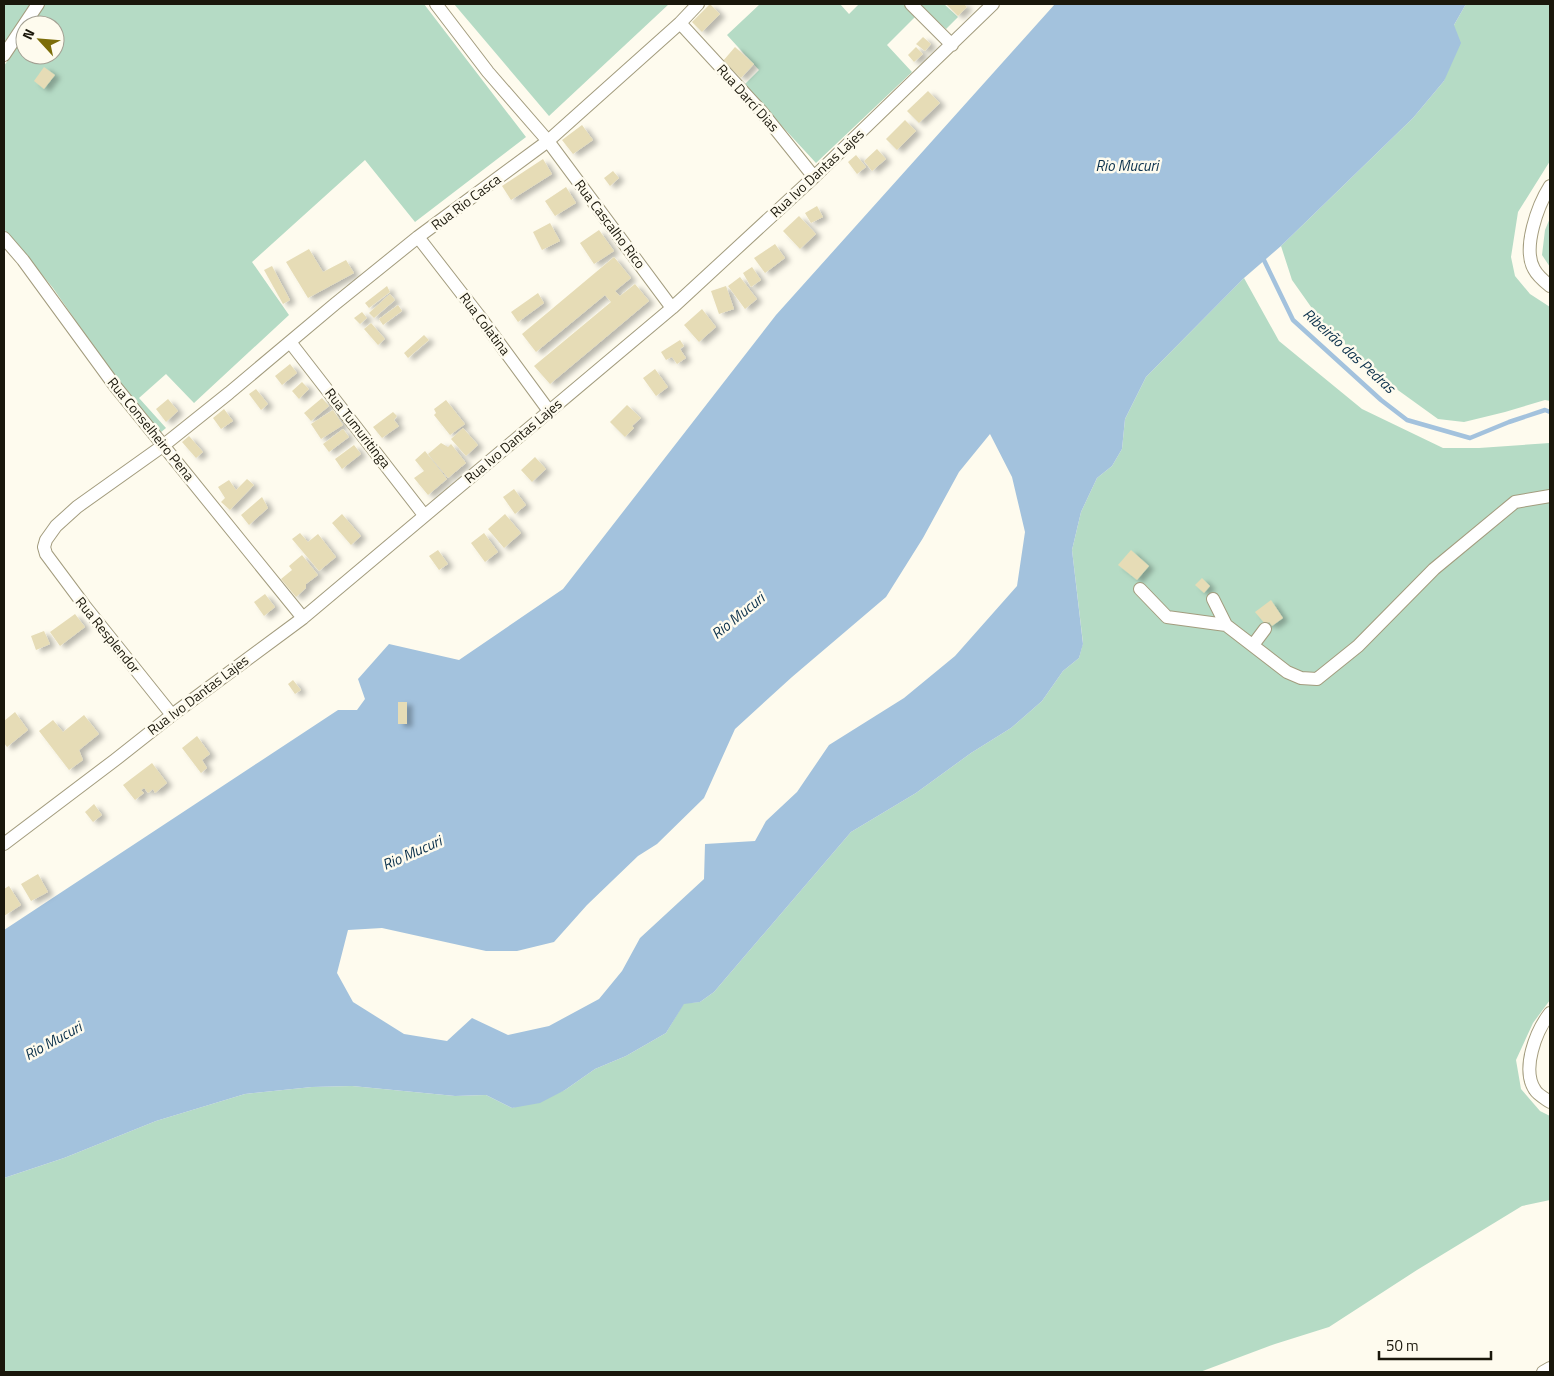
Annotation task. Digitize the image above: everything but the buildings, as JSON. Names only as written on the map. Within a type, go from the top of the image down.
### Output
[{"type":"street","points":[[4,54],[38,4]]},
{"type":"street","name":"Rua Cascalho Rico","points":[[436,4],[488,72],[548,141],[672,308]]},
{"type":"street","name":"Rua Rio Casca","points":[[46,554],[44,547],[46,540],[56,526],[77,507],[164,445],[418,238],[548,141],[680,23],[698,4]]},
{"type":"street","points":[[911,4],[952,45]]},
{"type":"street","name":"Rua Ivo Dantas Lajes","points":[[4,844],[172,715],[303,618],[672,308],[814,177],[994,4]]},
{"type":"street","name":"Rua Darcí Dias","points":[[680,23],[762,111],[814,177]]},
{"type":"street","points":[[1550,186],[1532,228],[1530,252],[1534,269],[1550,286]]},
{"type":"street","name":"Rua Conselheiro Pena","points":[[4,238],[23,260],[115,386],[303,618]]},
{"type":"street","name":"Rua Colatina","points":[[418,238],[550,411]]},
{"type":"street","name":"Rua Tumuritinga","points":[[290,342],[424,515]]},
{"type":"street","points":[[1213,599],[1226,625],[1287,672],[1301,678],[1317,680],[1358,646],[1434,569],[1516,502],[1550,496]]},
{"type":"street","name":"Rua Resplendor","points":[[46,554],[84,605],[172,715]]},
{"type":"street","points":[[1140,589],[1168,617],[1226,625]]},
{"type":"street","points":[[1253,645],[1265,629]]},
{"type":"street","points":[[1550,1013],[1545,1019],[1531,1052],[1529,1073],[1535,1090],[1550,1102]]},
{"type":"street","points":[[1543,1372],[1550,1368]]},
{"type":"green space","points":[[4,4],[31,4],[24,15],[15,15],[15,29],[4,46]]},
{"type":"green space","points":[[45,4],[424,4],[526,137],[415,222],[365,160],[252,262],[289,315],[194,403],[166,374],[139,398],[166,428],[160,433],[123,389],[53,288],[4,229],[4,66],[15,49],[15,65],[65,65],[65,15],[38,15]]},
{"type":"green space","points":[[454,4],[669,4],[549,116]]},
{"type":"green space","points":[[760,4],[840,4],[849,14],[859,4],[906,4],[917,15],[887,45],[912,72],[816,163],[744,85],[759,70],[727,35]]},
{"type":"green space","points":[[919,4],[944,4],[958,17],[946,29]]},
{"type":"green space","points":[[1466,4],[1550,4],[1550,161],[1518,212],[1511,257],[1515,276],[1530,294],[1550,307],[1550,401],[1545,400],[1464,422],[1438,419],[1377,375],[1321,321],[1292,280],[1281,246],[1413,118],[1444,81],[1454,25]]},
{"type":"green space","points":[[1550,218],[1550,267],[1542,255],[1545,230]]},
{"type":"green space","points":[[1244,278],[1279,341],[1362,409],[1443,448],[1479,448],[1550,443],[1550,1000],[1533,1023],[1516,1060],[1521,1089],[1540,1111],[1550,1116],[1550,1200],[1522,1206],[1417,1270],[1329,1327],[1275,1344],[1200,1372],[4,1372],[4,1178],[64,1158],[156,1121],[245,1094],[312,1087],[352,1086],[455,1096],[486,1095],[512,1108],[565,1090],[595,1069],[626,1056],[666,1033],[684,1003],[700,1002],[714,992],[851,832],[916,793],[971,753],[1011,728],[1042,701],[1063,671],[1079,658],[1083,643],[1072,550],[1081,512],[1097,478],[1112,466],[1122,449],[1125,419],[1146,377]]},
{"type":"water","name":"Rio Mucuri","points":[[1055,4],[1466,4],[1454,25],[1461,43],[1444,81],[1413,118],[1281,246],[1244,278],[1146,377],[1125,419],[1122,449],[1112,466],[1097,478],[1081,512],[1072,550],[1083,644],[1079,658],[1063,671],[1042,701],[1011,728],[971,753],[916,793],[851,832],[714,992],[700,1002],[684,1004],[666,1033],[626,1056],[595,1069],[565,1090],[540,1103],[512,1108],[486,1095],[455,1096],[352,1086],[312,1087],[245,1094],[156,1121],[64,1158],[4,1178],[4,930],[338,710],[357,710],[365,699],[358,679],[389,644],[459,660],[563,589],[776,315]],"holes":[[[990,434],[1012,477],[1025,532],[1017,586],[955,656],[904,698],[829,745],[797,792],[766,821],[755,841],[705,844],[704,879],[640,938],[622,971],[599,999],[549,1026],[508,1035],[472,1018],[447,1041],[404,1034],[353,1002],[337,973],[348,930],[382,928],[486,951],[517,951],[554,942],[587,905],[638,856],[657,844],[704,798],[735,729],[792,677],[886,597],[923,538],[959,472]]]},
{"type":"waterway","name":"Ribeirão das Pedras","points":[[1261,254],[1293,320],[1381,400],[1407,420],[1470,438],[1545,410],[1550,412]]}]
